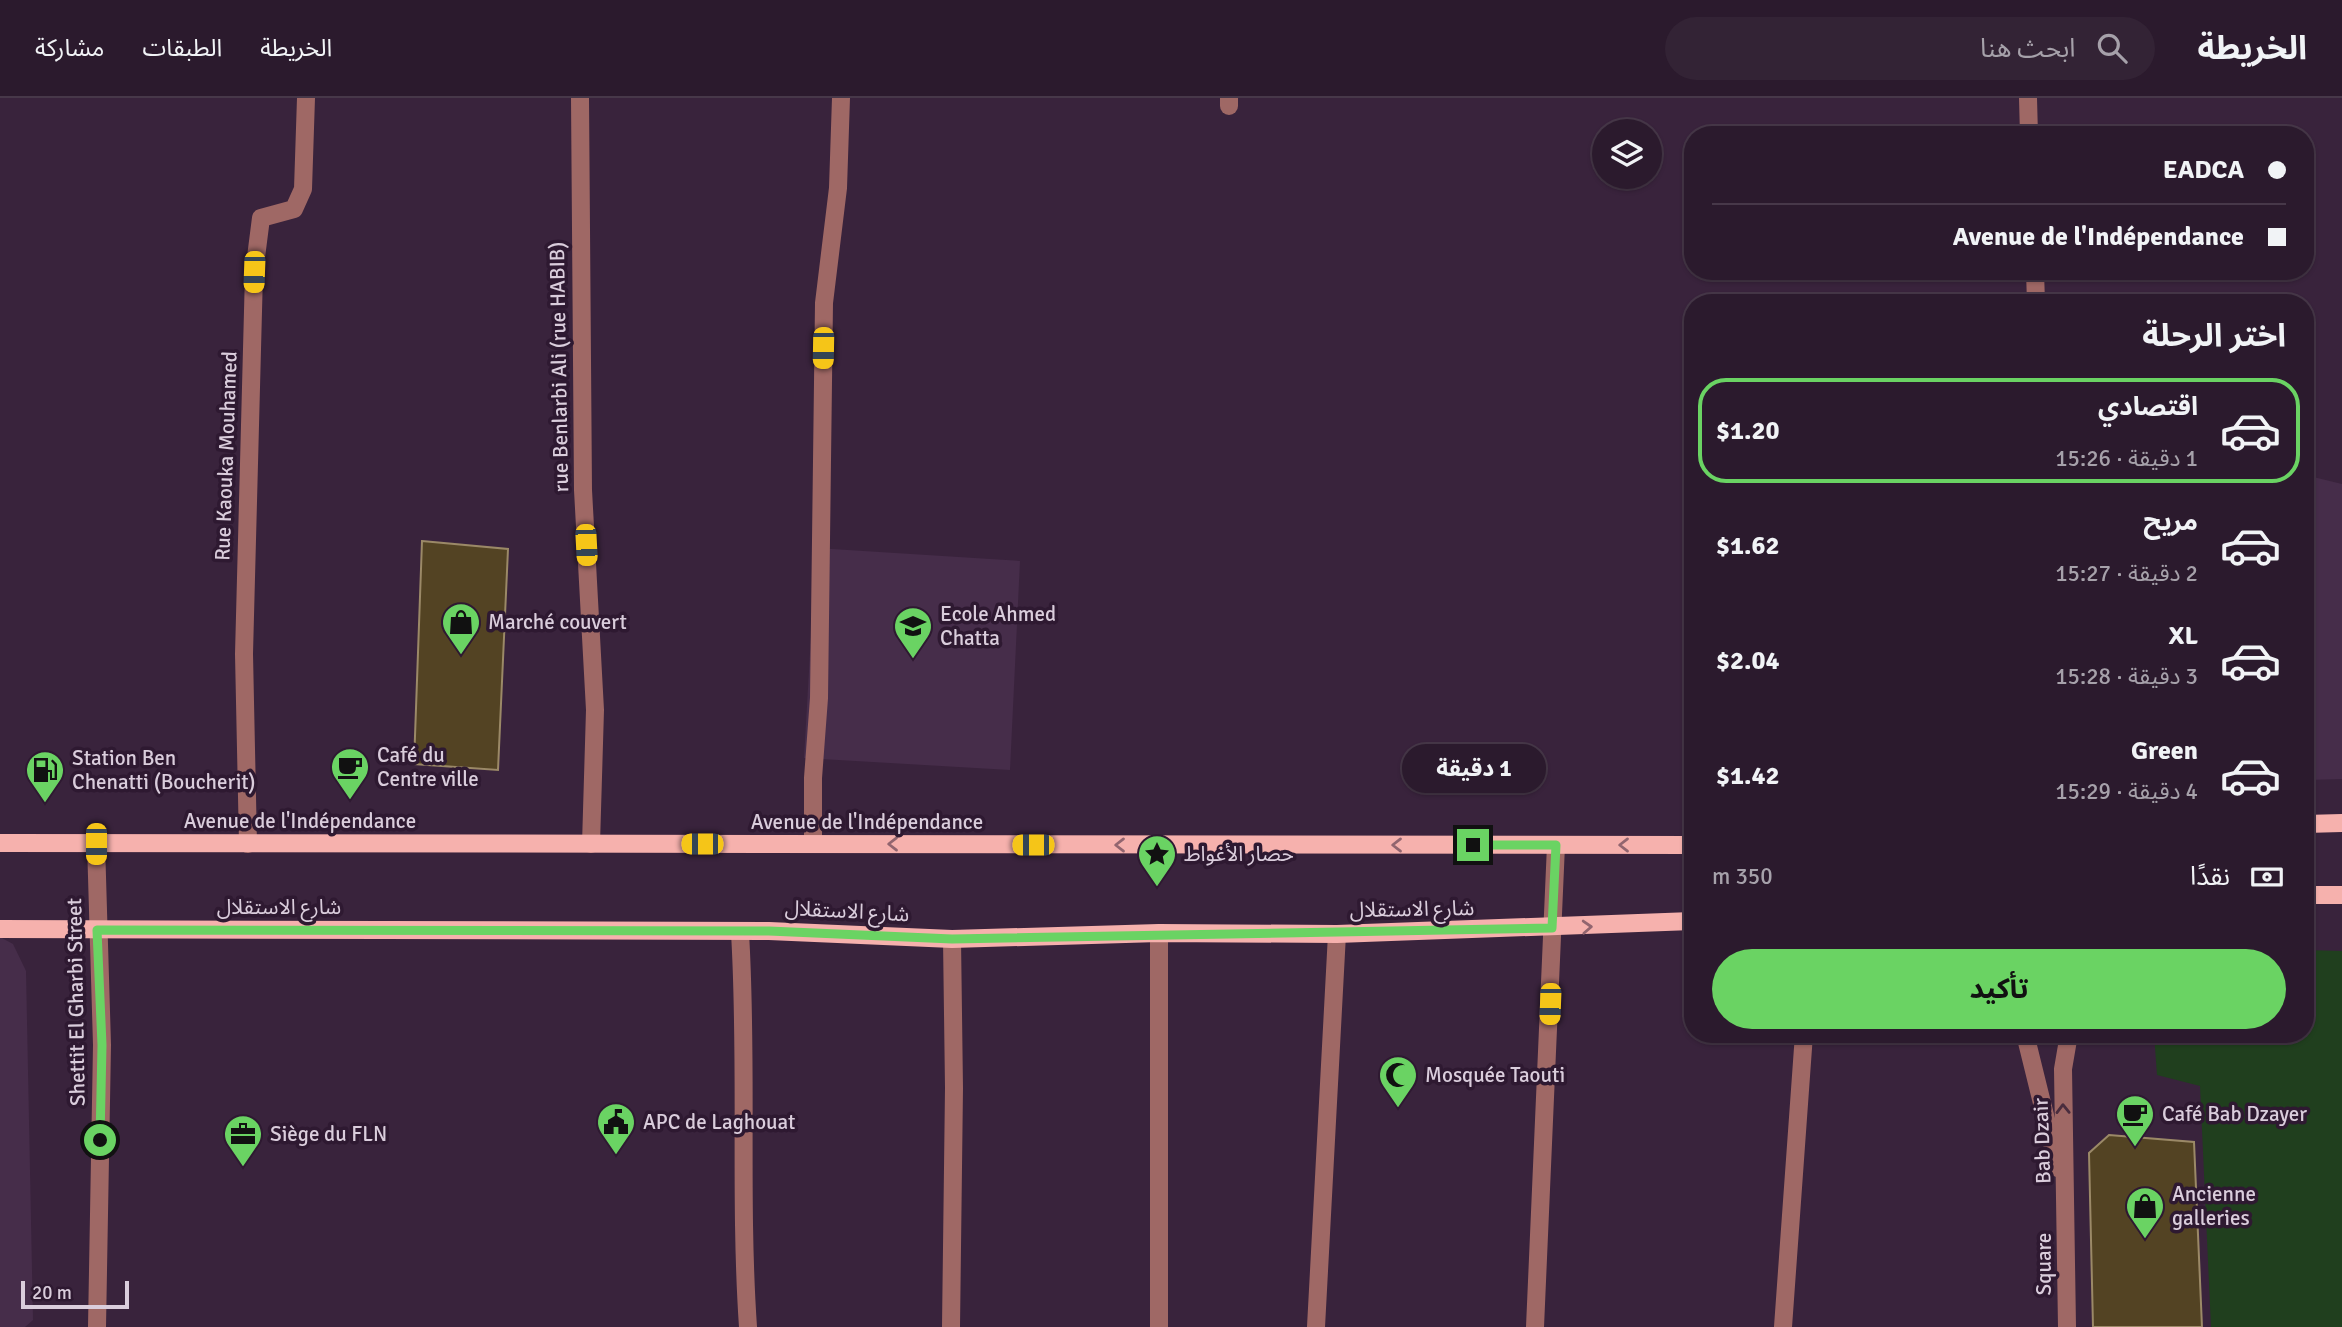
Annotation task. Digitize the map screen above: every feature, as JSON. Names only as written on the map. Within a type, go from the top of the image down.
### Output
[{"type":"main road","points":[[2314,824],[2342,823]]},
{"type":"main road","name":"Avenue de l'Indépendance","points":[[0,843],[1684,845]]},
{"type":"main road","points":[[2314,895],[2342,895]]},
{"type":"main road","name":"شارع الاستقلال","points":[[0,929],[769,931],[952,939],[1159,933],[1336,934],[1684,922]]},
{"type":"street","name":"Rue Kaouka Mouhamed","points":[[248,844],[244,654],[254,272],[261,218],[294,209],[303,189],[306,98]]},
{"type":"street","name":"rue Benlarbi Ali (rue HABIB)","points":[[580,98],[583,490],[595,710],[591,844]]},
{"type":"street","points":[[813,844],[813,778],[819,698],[824,303],[838,187],[841,98]]},
{"type":"street","points":[[2028,98],[2029,126]]},
{"type":"street","name":"Shettit El Gharbi Street","points":[[96,844],[102,1045],[97,1327]]},
{"type":"street","points":[[1535,1327],[1544,1176],[1556,845]]},
{"type":"street","points":[[740,933],[745,1017],[744,1272],[748,1327]]},
{"type":"street","points":[[1159,933],[1159,1327]]},
{"type":"street","points":[[1316,1327],[1336,934]]},
{"type":"street","points":[[951,1327],[954,1088],[952,939]]},
{"type":"street","points":[[1783,1327],[1803,1043]]},
{"type":"street","name":"Bab Dzair","points":[[2027,1043],[2067,1201]]},
{"type":"street","name":"Bab Dzair","points":[[2067,1201],[2063,1080],[2068,1043]]},
{"type":"street","name":"Square","points":[[2067,1201],[2067,1327]]},
{"type":"shaded area","points":[[2314,477],[2342,484],[2342,779],[2314,780]]},
{"type":"shaded area","name":"Ecole Ahmed Chatta","points":[[816,548],[1020,561],[1010,770],[804,758]]},
{"type":"shaded area","points":[[0,937],[13,944],[26,971],[33,1320],[25,1327],[0,1327]]},
{"type":"green space","points":[[2314,950],[2342,951],[2342,1327],[2211,1327],[2200,1086],[2157,1075],[2155,1043],[2314,1043]]},
{"type":"building","name":"Marché couvert","points":[[422,541],[508,549],[498,770],[414,764]]},
{"type":"building","name":"Ancienne galleries","points":[[2109,1135],[2194,1142],[2202,1327],[2093,1327],[2089,1153]]},
{"type":"place","name":"Marché couvert","points":[[461,656]]},
{"type":"place","name":"Ecole Ahmed Chatta","points":[[913,660]]},
{"type":"place","name":"Café du Centre ville","points":[[350,801]]},
{"type":"place","name":"Station Ben Chenatti (Boucherit)","points":[[45,804]]},
{"type":"place","name":"حصار الأغواط","points":[[1157,888]]},
{"type":"place","name":"Mosquée Taouti","points":[[1398,1109]]},
{"type":"place","name":"Café Bab Dzayer","points":[[2135,1148]]},
{"type":"place","name":"APC de Laghouat","points":[[616,1156]]},
{"type":"place","name":"Siège du FLN","points":[[243,1168]]},
{"type":"place","name":"Ancienne galleries","points":[[2145,1240]]},
{"type":"route","points":[[100,1140],[102,1045],[97,930],[769,931],[952,939],[1159,933],[1336,934],[1552,928],[1556,845],[1473,845]]}]
